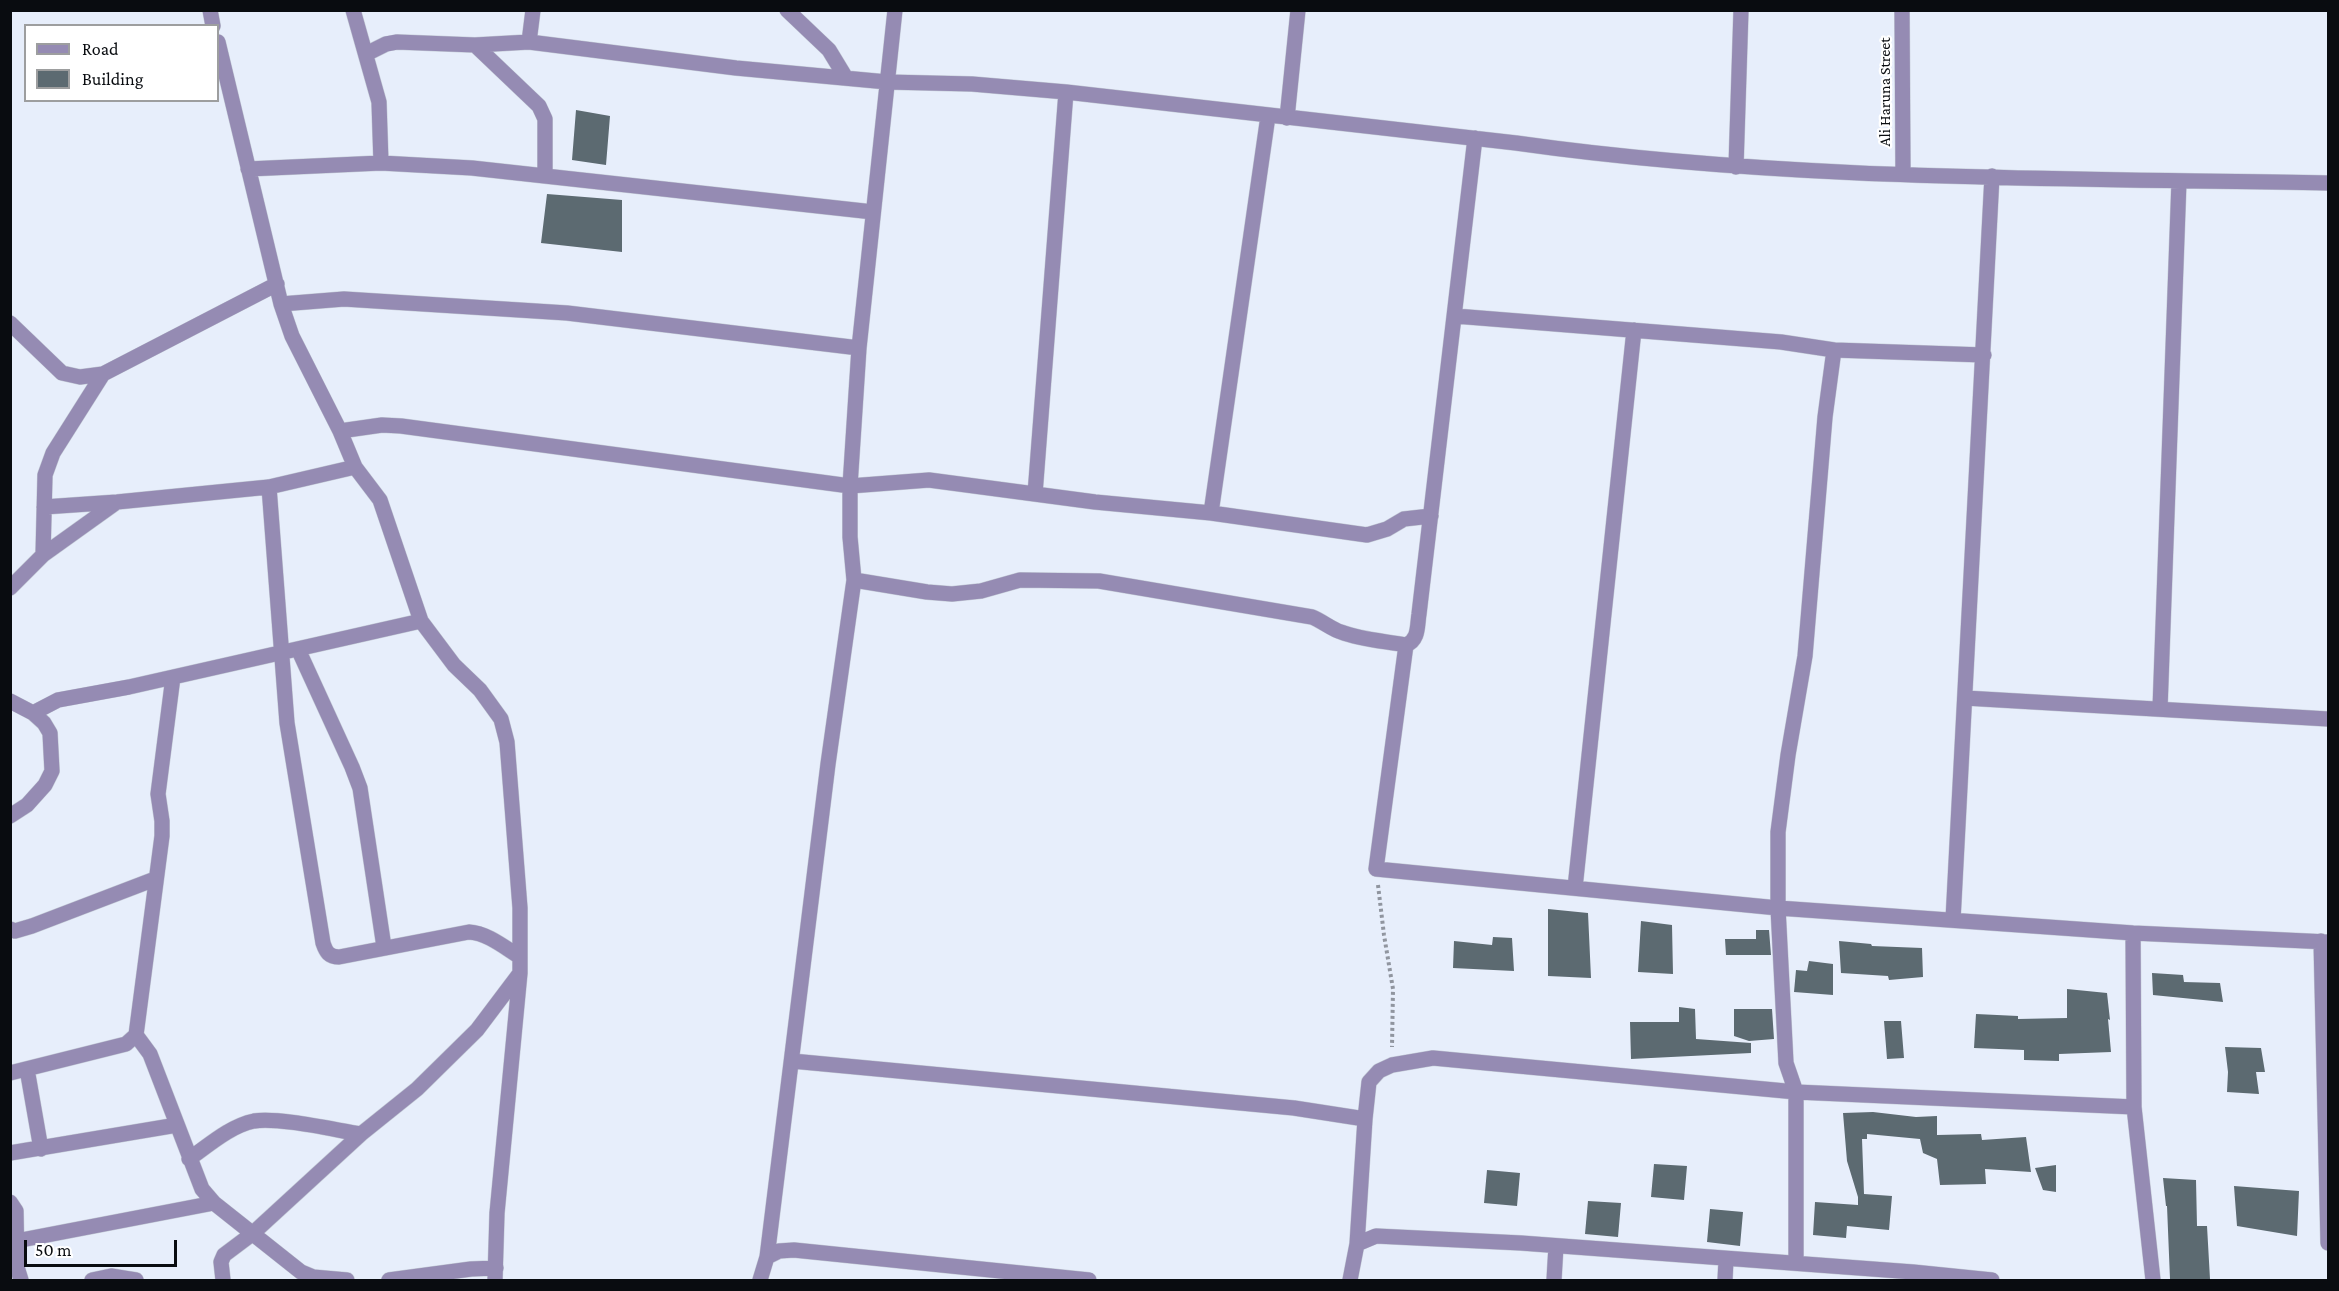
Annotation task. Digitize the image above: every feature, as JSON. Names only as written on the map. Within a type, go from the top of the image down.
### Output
[{"type":"street","points":[[353,10],[379,102],[381,163]]},
{"type":"street","points":[[529,42],[533,10]]},
{"type":"street","points":[[787,10],[829,50],[846,78]]},
{"type":"street","points":[[760,1281],[767,1257],[828,764],[854,580],[850,537],[850,486],[859,348],[895,10]]},
{"type":"street","points":[[1287,118],[1298,10]]},
{"type":"street","points":[[1736,167],[1741,10]]},
{"type":"street","name":"Ali Haruna Street","points":[[1902,10],[1903,174]]},
{"type":"street","points":[[366,54],[386,44],[397,42],[475,45],[529,42],[736,68],[887,82],[972,84],[1066,92],[1584,152],[1736,167],[1903,174],[2328,183]]},
{"type":"street","points":[[475,45],[538,106],[545,119],[545,176]]},
{"type":"street","points":[[219,46],[281,304],[297,345],[340,430],[355,467],[380,500],[421,621],[454,665],[480,690],[501,719],[507,742],[520,908],[520,973],[497,1213],[495,1274],[389,1281]]},
{"type":"street","points":[[1035,494],[1066,92]]},
{"type":"street","points":[[1211,513],[1268,116]]},
{"type":"street","points":[[854,580],[952,594],[981,591],[1020,580],[1099,581],[1312,617],[1330,625],[1338,632],[1354,636],[1406,645],[1416,639],[1475,138]]},
{"type":"street","points":[[248,169],[381,163],[472,168],[873,212]]},
{"type":"street","points":[[1953,920],[1992,176]]},
{"type":"street","points":[[2160,709],[2179,181]]},
{"type":"street","points":[[10,323],[62,373],[80,377],[104,374],[276,284]]},
{"type":"street","points":[[281,304],[344,299],[567,313],[859,348]]},
{"type":"street","points":[[1455,316],[1781,342],[1834,350],[1984,355]]},
{"type":"street","points":[[1575,888],[1634,330]]},
{"type":"street","points":[[1796,1263],[1796,1092],[1786,1063],[1778,908],[1778,832],[1804,656],[1825,417],[1834,350]]},
{"type":"street","points":[[43,555],[45,475],[53,453],[104,374]]},
{"type":"street","points":[[340,430],[382,425],[400,426],[850,486],[929,480],[1095,502],[1211,513],[1367,535],[1388,529],[1404,519],[1431,516]]},
{"type":"street","points":[[44,507],[269,487],[355,467]]},
{"type":"street","points":[[269,487],[287,723],[326,952],[333,957],[477,932],[520,957]]},
{"type":"street","points":[[10,588],[43,555],[117,502]]},
{"type":"street","points":[[33,713],[58,700],[173,677],[421,621]]},
{"type":"street","points":[[1406,645],[1376,869],[1778,908],[2133,933],[2325,941],[2328,1244]]},
{"type":"street","points":[[298,649],[360,789],[384,947]]},
{"type":"street","points":[[10,1073],[126,1044],[136,1035],[162,836],[158,794],[173,677]]},
{"type":"street","points":[[1965,698],[2328,719]]},
{"type":"street","points":[[10,701],[33,713],[44,723],[50,733],[51,771],[45,785],[27,805],[10,816]]},
{"type":"street","points":[[10,929],[15,931],[32,926],[155,879]]},
{"type":"street","points":[[2133,933],[2134,1107],[2153,1281]]},
{"type":"street","points":[[223,1281],[222,1258],[252,1234],[362,1134],[417,1089],[477,1030],[520,973]]},
{"type":"street","points":[[136,1035],[150,1054],[202,1189],[214,1203],[306,1275],[346,1281]]},
{"type":"street","points":[[1350,1281],[1357,1244],[1369,1082],[1379,1071],[1392,1065],[1433,1058],[1796,1092],[2134,1107]]},
{"type":"street","points":[[792,1061],[1294,1108],[1365,1119]]},
{"type":"street","points":[[27,1069],[42,1149]]},
{"type":"street","points":[[189,1158],[224,1135],[254,1121],[276,1121],[362,1134]]},
{"type":"street","points":[[10,1153],[177,1125]]},
{"type":"street","points":[[10,1202],[16,1211],[16,1272]]},
{"type":"street","points":[[16,1241],[214,1203]]},
{"type":"street","points":[[1357,1244],[1376,1236],[1556,1246],[1726,1260],[1796,1263],[1913,1276],[1992,1281]]},
{"type":"street","points":[[1554,1281],[1556,1246]]},
{"type":"street","points":[[767,1257],[779,1251],[794,1250],[1089,1281]]},
{"type":"street","points":[[1725,1281],[1726,1260]]},
{"type":"street","points":[[92,1281],[111,1276],[136,1281]]},
{"type":"path","points":[[1376,869],[1393,990],[1392,1065]]},
{"type":"building","points":[[576,110],[610,116],[606,165],[572,160]]},
{"type":"building","points":[[547,194],[622,200],[622,252],[541,243]]},
{"type":"building","points":[[1548,909],[1588,913],[1591,978],[1548,976]]},
{"type":"building","points":[[1641,921],[1672,925],[1673,974],[1638,972]]},
{"type":"building","points":[[1756,930],[1769,930],[1771,955],[1726,955],[1725,939],[1756,939]]},
{"type":"building","points":[[1493,937],[1512,938],[1514,971],[1453,968],[1454,941],[1492,945]]},
{"type":"building","points":[[1839,941],[1871,944],[1872,946],[1922,948],[1923,977],[1889,980],[1888,976],[1841,973]]},
{"type":"building","points":[[1809,961],[1833,964],[1833,995],[1794,992],[1796,970],[1807,971]]},
{"type":"building","points":[[2152,973],[2183,975],[2184,982],[2220,983],[2223,1002],[2153,995]]},
{"type":"building","points":[[2067,989],[2107,993],[2111,1052],[2059,1054],[2059,1061],[2024,1060],[2024,1050],[1974,1048],[1976,1014],[2018,1016],[2018,1019],[2067,1018]]},
{"type":"building","points":[[1679,1007],[1695,1009],[1696,1039],[1751,1043],[1751,1053],[1631,1059],[1630,1022],[1679,1022]]},
{"type":"building","points":[[1734,1009],[1772,1009],[1774,1039],[1749,1041],[1734,1036]]},
{"type":"building","points":[[1884,1021],[1901,1021],[1904,1058],[1887,1059]]},
{"type":"building","points":[[2225,1047],[2261,1048],[2265,1072],[2256,1072],[2259,1094],[2227,1092],[2228,1072]]},
{"type":"building","points":[[1873,1112],[1916,1117],[1937,1116],[1937,1135],[1981,1134],[1982,1140],[2026,1137],[2031,1172],[1985,1169],[1986,1184],[1940,1185],[1937,1159],[1923,1153],[1920,1139],[1867,1134],[1867,1139],[1862,1139],[1864,1194],[1892,1196],[1889,1230],[1847,1226],[1846,1238],[1813,1235],[1815,1202],[1858,1205],[1858,1197],[1847,1161],[1843,1113]]},
{"type":"building","points":[[1654,1164],[1687,1166],[1684,1200],[1651,1197]]},
{"type":"building","points":[[2056,1165],[2056,1192],[2043,1190],[2035,1168]]},
{"type":"building","points":[[1487,1170],[1520,1173],[1517,1206],[1484,1203]]},
{"type":"building","points":[[2163,1178],[2196,1180],[2197,1226],[2207,1226],[2210,1279],[2170,1279],[2167,1206]]},
{"type":"building","points":[[2234,1186],[2299,1191],[2297,1236],[2237,1226]]},
{"type":"building","points":[[1588,1201],[1621,1203],[1618,1237],[1585,1234]]},
{"type":"building","points":[[1710,1209],[1743,1212],[1740,1246],[1707,1242]]}]
